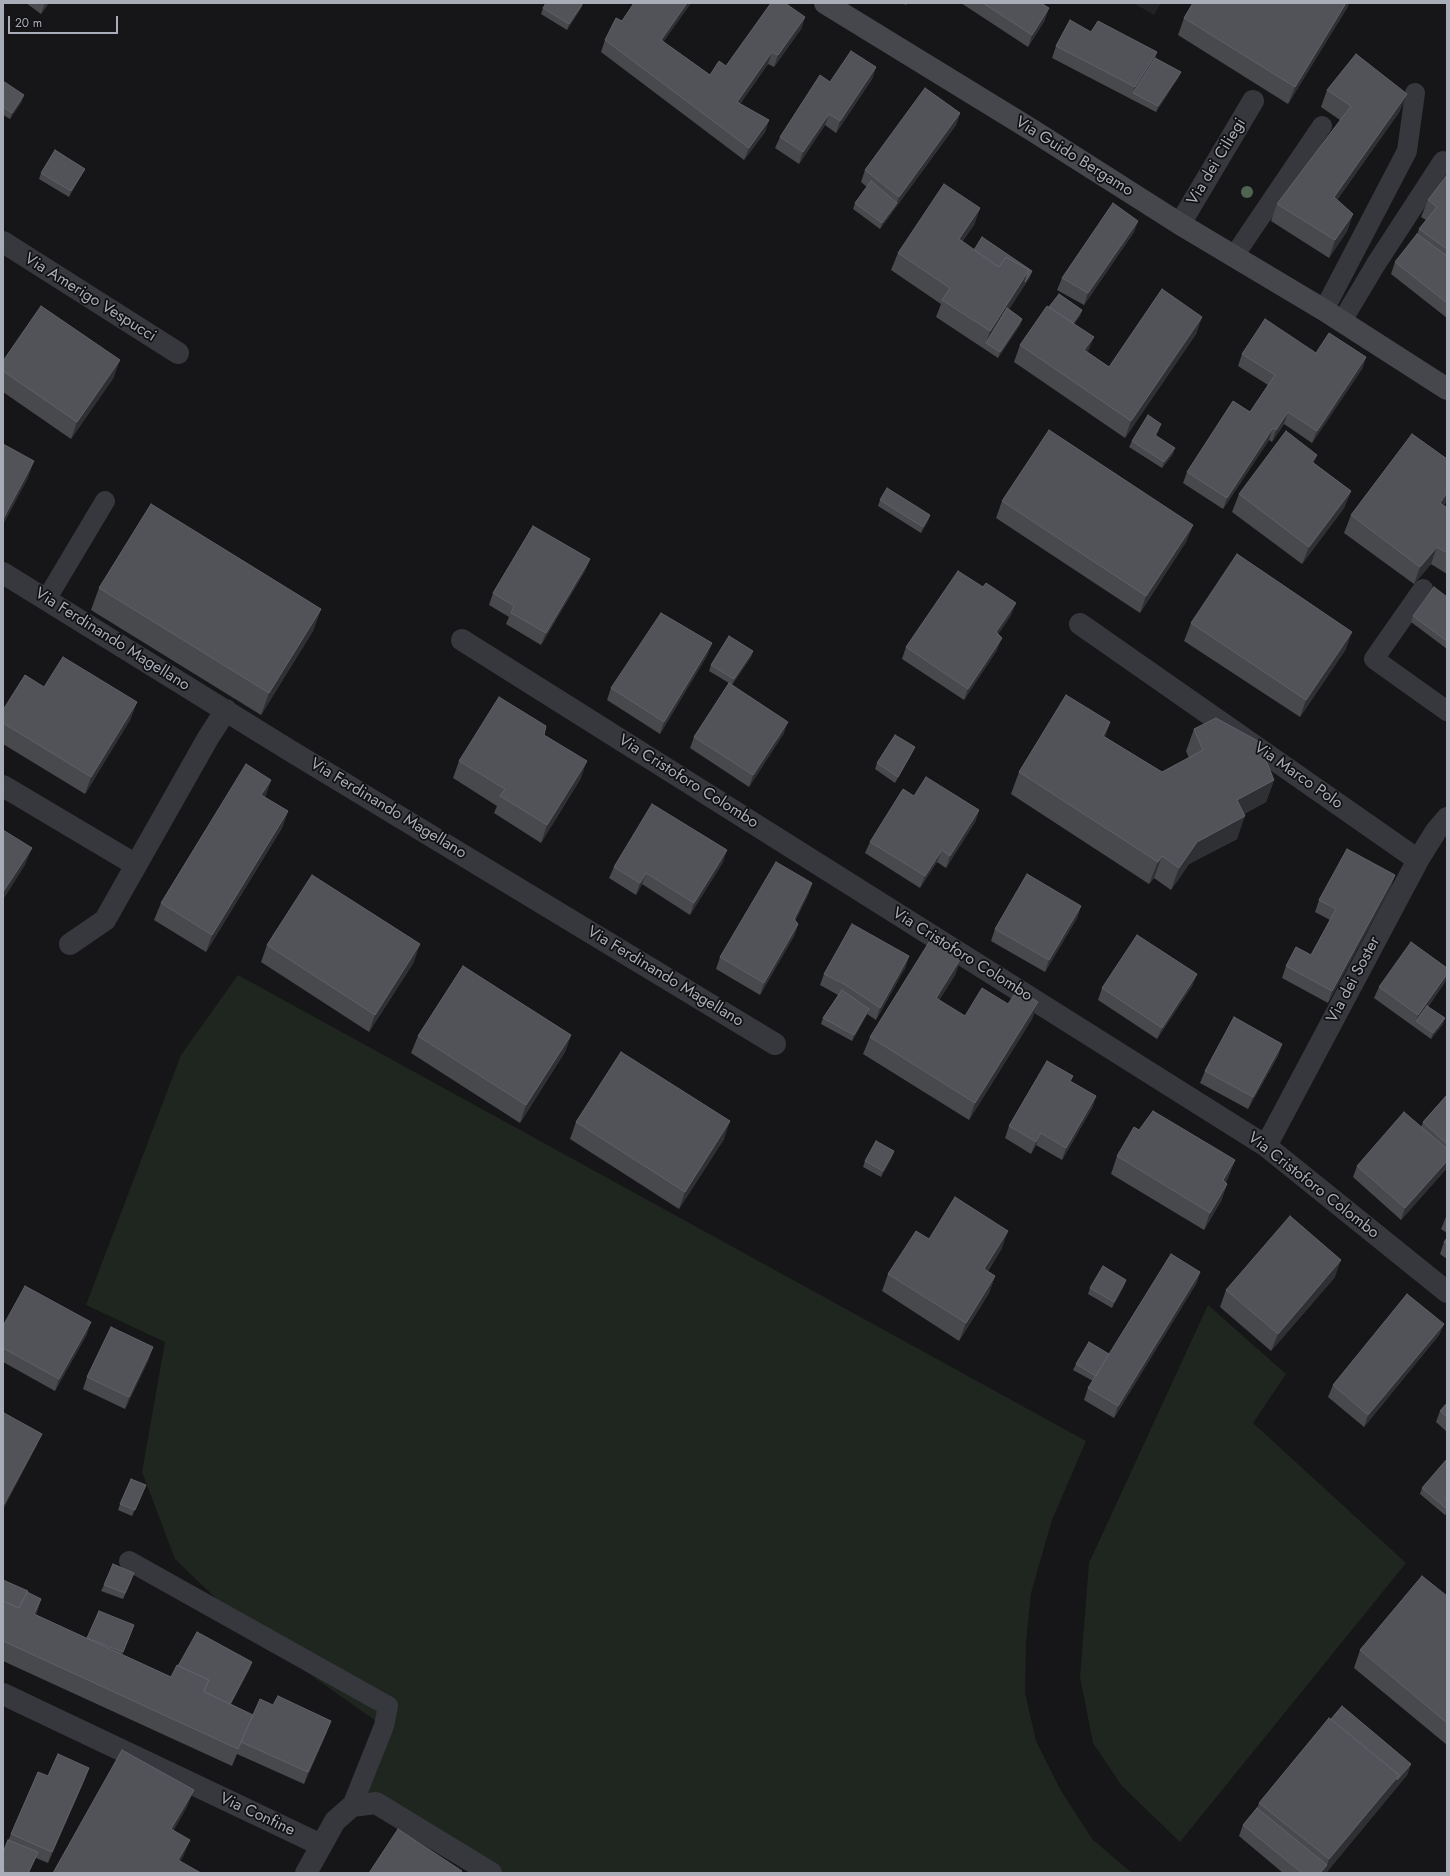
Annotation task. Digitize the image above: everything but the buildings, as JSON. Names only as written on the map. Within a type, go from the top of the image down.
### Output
[{"type":"main road","name":"Via Guido Bergamo","points":[[825,3],[1032,130],[1180,224],[1333,315],[1447,389]]},
{"type":"street","name":"Via dei Ciliegi","points":[[1180,224],[1253,101]]},
{"type":"street","name":"Via Amerigo Vespucci","points":[[3,242],[178,354]]},
{"type":"street","name":"Via Ferdinando Magellano","points":[[3,573],[775,1044]]},
{"type":"street","name":"Via Marco Polo","points":[[1080,624],[1418,860]]},
{"type":"street","name":"Via Cristoforo Colombo","points":[[462,640],[1266,1146],[1447,1292]]},
{"type":"street","points":[[70,944],[105,920],[208,738],[226,710]]},
{"type":"street","points":[[3,786],[136,865]]},
{"type":"street","name":"Via dei Soster","points":[[1266,1146],[1418,860],[1443,830]]},
{"type":"street","name":"Via Confine","points":[[3,1694],[321,1845]]},
{"type":"street","points":[[306,1873],[335,1820],[352,1806],[376,1803],[491,1873]]},
{"type":"lane","points":[[1333,315],[1407,151],[1415,93]]},
{"type":"lane","points":[[1234,256],[1322,126]]},
{"type":"lane","points":[[1333,315],[1376,264],[1444,160]]},
{"type":"lane","points":[[46,600],[105,501]]},
{"type":"lane","points":[[1423,589],[1374,660],[1447,711]]},
{"type":"lane","points":[[129,1561],[388,1706],[384,1726],[352,1806]]},
{"type":"shaded area","points":[[1133,3],[1161,3],[1154,15]]},
{"type":"shaded area","points":[[238,975],[1086,1441],[1052,1520],[1031,1593],[1026,1642],[1025,1693],[1036,1741],[1060,1789],[1092,1839],[1132,1873],[495,1873],[361,1788],[376,1721],[254,1635],[175,1559],[142,1472],[165,1342],[86,1305],[181,1055]]},
{"type":"shaded area","points":[[1208,1305],[1286,1374],[1253,1423],[1406,1563],[1180,1842],[1122,1786],[1093,1743],[1080,1677],[1089,1563]]}]
